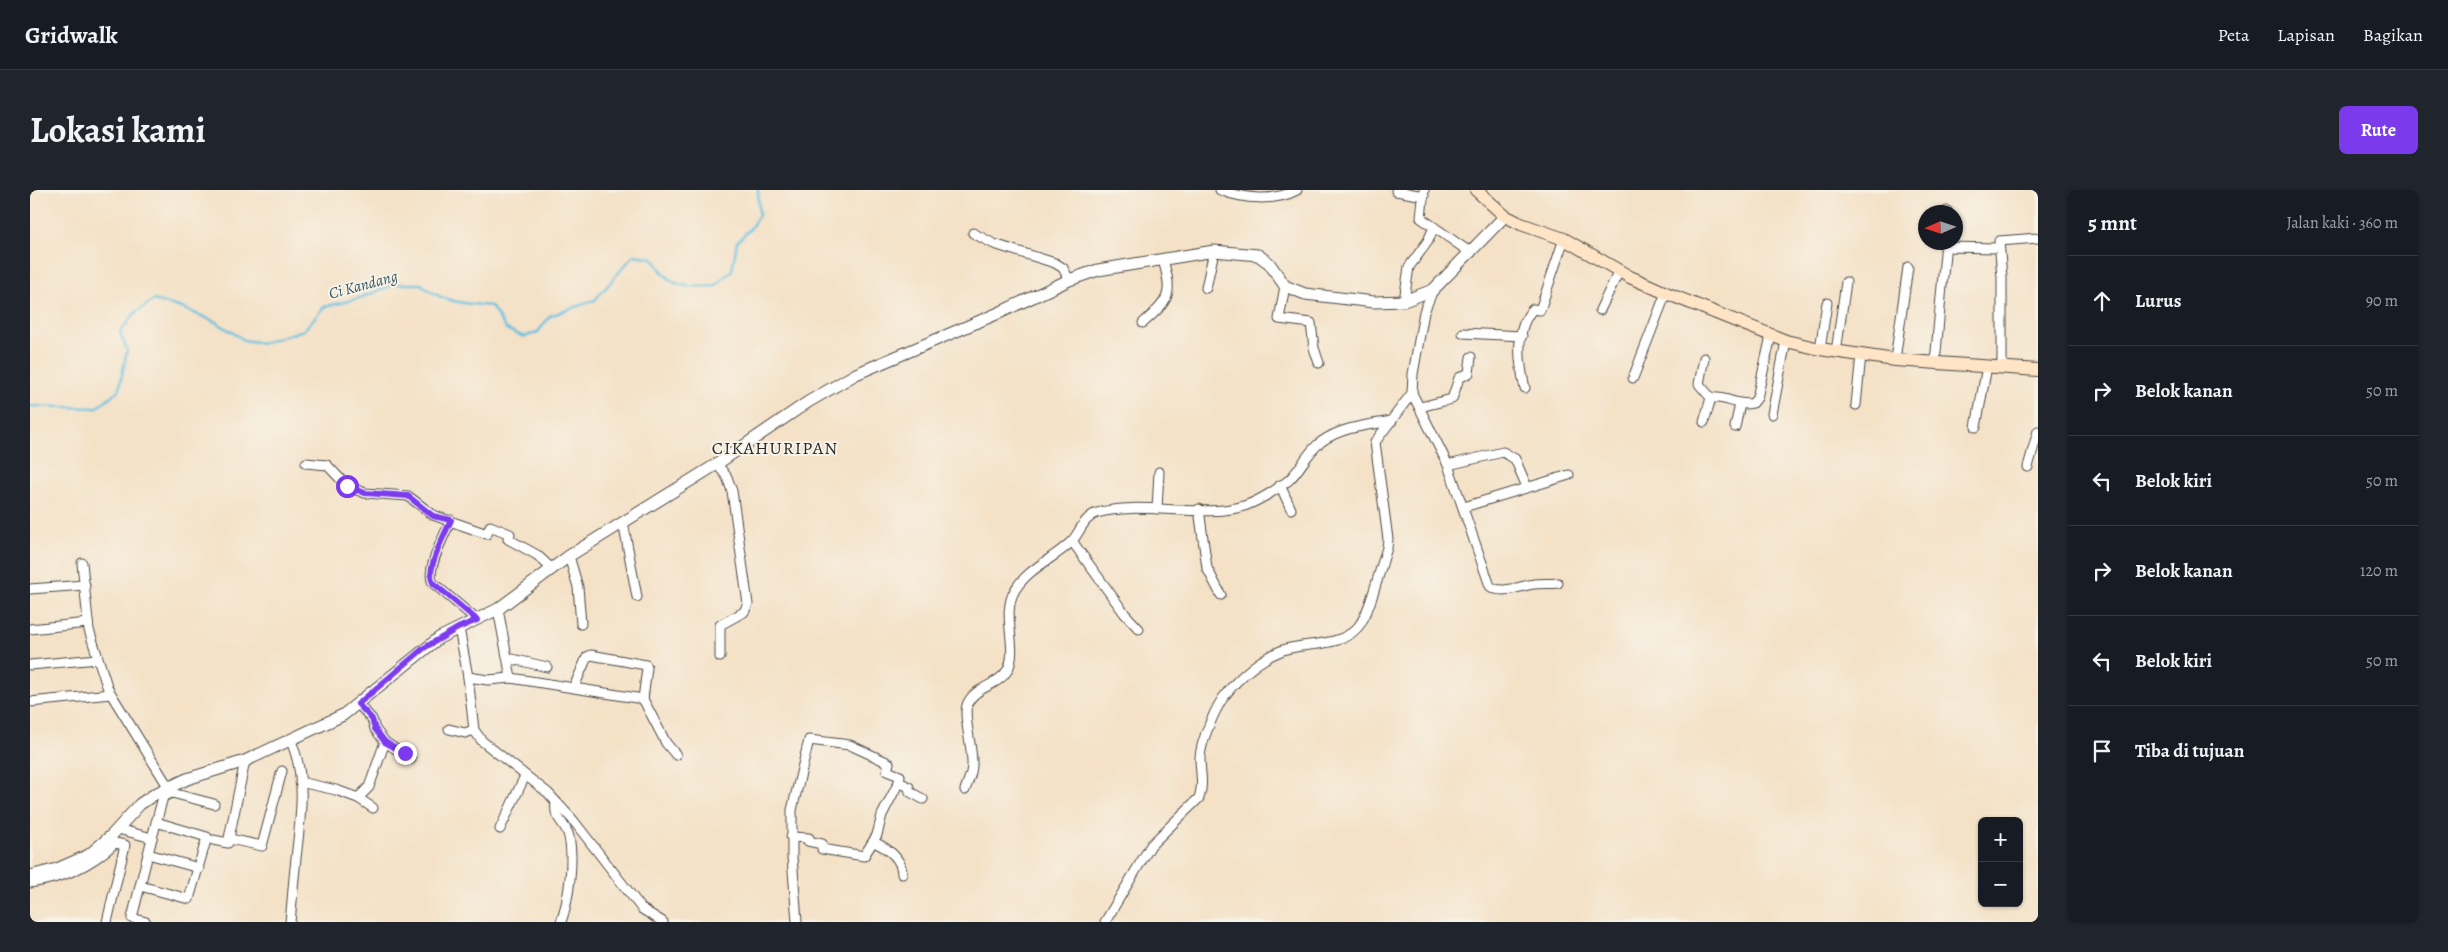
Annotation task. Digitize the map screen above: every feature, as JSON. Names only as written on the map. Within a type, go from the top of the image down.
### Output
[{"type":"main road","points":[[1476,190],[1505,216],[1564,239],[1619,270],[1666,293],[1786,341],[1836,352],[1895,360],[2038,370]]},
{"type":"street","points":[[1220,190],[1237,196],[1257,198],[1289,194],[1297,190]]},
{"type":"street","points":[[1396,191],[1424,193],[1421,218],[1471,253]]},
{"type":"street","points":[[30,883],[78,870],[99,858],[118,828],[140,804],[169,788],[188,779],[245,761],[328,723],[358,704],[424,648],[458,628],[498,609],[569,556],[717,464],[808,402],[856,374],[1001,312],[1070,280],[1098,270],[1214,251],[1258,255],[1269,263],[1282,282],[1305,294],[1374,302],[1404,301],[1433,290],[1505,216]]},
{"type":"street","points":[[1404,301],[1409,267],[1428,241],[1434,227]]},
{"type":"street","points":[[973,234],[1002,247],[1055,263],[1063,268],[1070,280]]},
{"type":"street","points":[[2002,367],[2002,277],[1999,241],[2038,238]]},
{"type":"street","points":[[1524,388],[1520,367],[1522,336],[1526,316],[1533,309],[1540,310],[1564,239]]},
{"type":"street","points":[[1963,246],[1999,248]]},
{"type":"street","points":[[1936,363],[1945,250]]},
{"type":"street","points":[[1206,288],[1214,251]]},
{"type":"street","points":[[1143,323],[1162,306],[1169,288],[1163,260]]},
{"type":"street","points":[[1895,360],[1908,267]]},
{"type":"street","points":[[1600,310],[1619,270]]},
{"type":"street","points":[[1282,282],[1279,318],[1311,323],[1314,348],[1319,363]]},
{"type":"street","points":[[1836,352],[1846,282]]},
{"type":"street","points":[[1105,922],[1151,845],[1199,798],[1202,790],[1200,757],[1203,741],[1225,695],[1259,662],[1272,655],[1285,650],[1343,637],[1359,626],[1387,548],[1387,529],[1375,445],[1376,440],[1412,393],[1413,374],[1424,312],[1433,290]]},
{"type":"street","points":[[1633,378],[1666,293]]},
{"type":"street","points":[[1820,349],[1827,303]]},
{"type":"street","points":[[1462,333],[1522,336]]},
{"type":"street","points":[[1704,358],[1699,384],[1711,398],[1720,398],[1740,404],[1753,403],[1757,398],[1771,336]]},
{"type":"street","points":[[1772,414],[1786,341]]},
{"type":"street","points":[[1856,405],[1861,356]]},
{"type":"street","points":[[1420,407],[1452,399],[1459,378],[1469,374],[1471,357]]},
{"type":"street","points":[[1976,427],[1986,366]]},
{"type":"street","points":[[1412,393],[1448,465],[1464,507],[1488,582],[1494,590],[1558,583]]},
{"type":"street","points":[[1704,422],[1711,398]]},
{"type":"street","points":[[1735,427],[1740,404]]},
{"type":"street","points":[[965,790],[972,765],[967,706],[971,697],[994,683],[1008,668],[1011,649],[1009,619],[1012,596],[1030,573],[1072,541],[1085,522],[1096,514],[1157,509],[1229,510],[1249,504],[1289,480],[1310,452],[1321,442],[1355,427],[1392,421]]},
{"type":"street","points":[[2028,467],[2038,431]]},
{"type":"street","points":[[1448,465],[1503,452],[1515,459],[1528,487]]},
{"type":"street","points":[[306,463],[326,465],[347,486],[365,493],[408,496],[433,516],[451,520],[488,534],[490,526],[510,534],[508,539],[538,556],[551,568]]},
{"type":"street","points":[[717,464],[727,477],[732,491],[748,604],[744,612],[720,625],[720,657]]},
{"type":"street","points":[[1157,509],[1159,472]]},
{"type":"street","points":[[1464,507],[1569,475]]},
{"type":"street","points":[[1280,486],[1291,509]]},
{"type":"street","points":[[1199,510],[1207,568],[1220,595]]},
{"type":"street","points":[[451,520],[431,568],[430,577],[433,583],[477,620]]},
{"type":"street","points":[[624,522],[637,597]]},
{"type":"street","points":[[1072,541],[1125,614],[1139,629]]},
{"type":"street","points":[[569,556],[578,587],[581,624]]},
{"type":"street","points":[[82,563],[88,623],[111,694],[169,788]]},
{"type":"street","points":[[30,590],[85,585]]},
{"type":"street","points":[[498,609],[511,678]]},
{"type":"street","points":[[30,629],[88,623]]},
{"type":"street","points":[[458,628],[468,678],[474,730],[482,741],[556,802],[579,827],[642,909],[664,922]]},
{"type":"street","points":[[574,687],[587,657],[596,655],[618,661],[646,664],[643,699],[666,743],[676,755]]},
{"type":"street","points":[[30,665],[98,658]]},
{"type":"street","points":[[508,658],[547,667]]},
{"type":"street","points":[[468,678],[488,680],[511,678],[643,699]]},
{"type":"street","points":[[30,702],[111,694]]},
{"type":"street","points":[[358,704],[372,719],[375,729],[385,742],[411,759]]},
{"type":"street","points":[[449,729],[465,734],[474,730]]},
{"type":"street","points":[[290,739],[294,748],[300,782],[301,818],[290,922]]},
{"type":"street","points":[[792,837],[809,838],[808,841],[822,844],[822,849],[864,856],[874,842],[882,815],[899,782],[900,776],[887,771],[890,763],[850,745],[809,740],[792,810],[792,837],[797,922]]},
{"type":"street","points":[[358,798],[369,787],[384,750],[385,742]]},
{"type":"street","points":[[213,840],[228,843],[230,839],[245,761]]},
{"type":"street","points":[[230,839],[262,846],[282,771]]},
{"type":"street","points":[[500,829],[525,776]]},
{"type":"street","points":[[300,782],[336,790],[358,798],[374,808]]},
{"type":"street","points":[[899,782],[909,787],[910,792],[923,799]]},
{"type":"street","points":[[146,922],[132,918],[163,796],[172,792],[214,804]]},
{"type":"street","points":[[556,802],[555,813],[569,835],[570,844],[570,863],[561,922]]},
{"type":"street","points":[[140,886],[189,899],[207,837],[156,822]]},
{"type":"street","points":[[118,828],[152,838]]},
{"type":"street","points":[[30,876],[42,874],[73,863],[111,841],[125,845],[107,922]]},
{"type":"street","points":[[874,842],[897,858],[902,867],[902,874]]},
{"type":"street","points":[[148,854],[199,868]]},
{"type":"waterway","name":"Ci Kandang","points":[[30,406],[96,408],[119,390],[127,350],[120,332],[136,312],[154,300],[182,308],[216,322],[244,340],[262,343],[304,330],[324,307],[360,298],[395,284],[421,284],[445,299],[491,306],[506,329],[524,337],[538,332],[550,316],[595,300],[634,255],[653,258],[666,276],[678,284],[686,286],[715,286],[732,270],[737,242],[750,229],[759,215],[758,190]]},
{"type":"district","name":"CIKAHURIPAN","points":[[775,448]]},
{"type":"route","points":[[347,486],[365,493],[403,494],[415,500],[433,516],[451,520],[431,568],[430,577],[433,583],[477,620],[439,638],[424,648],[358,704],[372,719],[375,729],[385,742],[405,753]]}]
